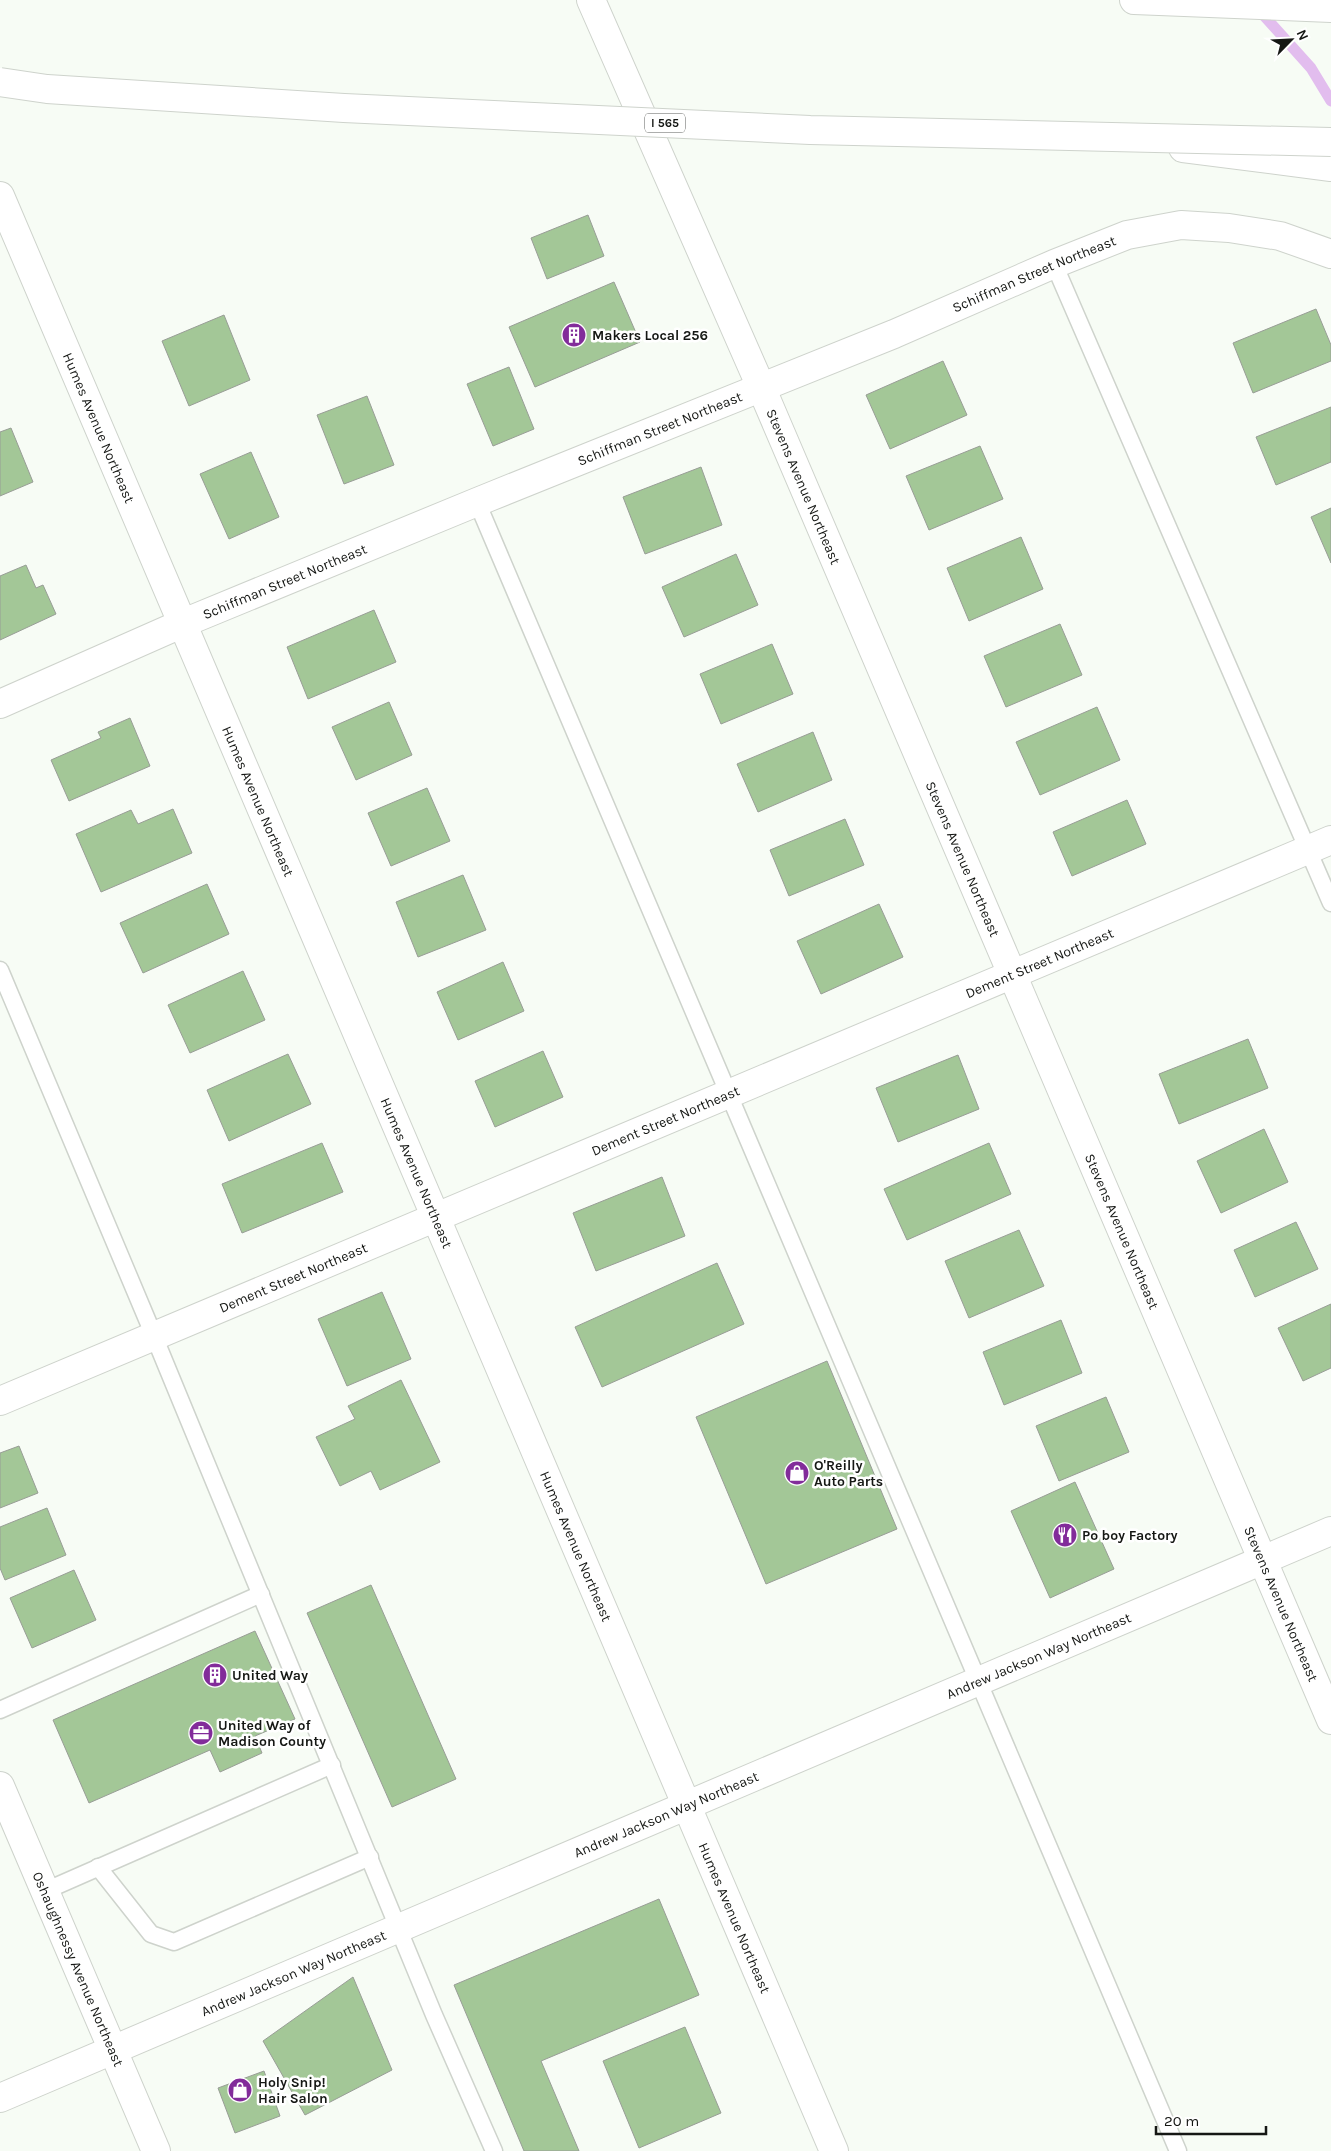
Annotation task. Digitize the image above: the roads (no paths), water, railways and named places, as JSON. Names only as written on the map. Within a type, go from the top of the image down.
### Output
[{"type":"main road","name":"Stevens Avenue Northeast","points":[[592,0],[761,387],[1331,1720]]},
{"type":"main road","points":[[1134,0],[1331,8]]},
{"type":"main road","points":[[1279,5],[1331,2]]},
{"type":"main road","name":"I 565","points":[[0,82],[47,88],[344,108],[800,130],[1331,142]]},
{"type":"main road","points":[[1092,137],[1331,167]]},
{"type":"main road","name":"Humes Avenue Northeast","points":[[0,196],[834,2151]]},
{"type":"main road","name":"Schiffman Street Northeast","points":[[0,704],[181,624],[894,334],[1054,264],[1127,235],[1181,225],[1229,228],[1280,236],[1331,254]]},
{"type":"main road","name":"Dement Street Northeast","points":[[0,1401],[1320,845]]},
{"type":"main road","name":"Andrew Jackson Way Northeast","points":[[0,2098],[1331,1531]]},
{"type":"main road","name":"Oshaughnessy Avenue Northeast","points":[[0,1786],[156,2151]]},
{"type":"lane","points":[[1054,264],[1320,845],[1331,903]]},
{"type":"lane","points":[[477,502],[1178,2151]]},
{"type":"lane","points":[[0,970],[399,1928],[494,2151]]},
{"type":"lane","points":[[0,1710],[261,1594]]},
{"type":"lane","points":[[45,1891],[332,1765]]},
{"type":"lane","points":[[98,1868],[151,1934],[174,1942],[370,1857]]},
{"type":"waterway","points":[[1258,9],[1311,68],[1331,101]]},
{"type":"place","name":"Makers Local 256","points":[[574,335]]},
{"type":"place","name":"O'Reilly Auto Parts","points":[[797,1473]]},
{"type":"place","name":"Po boy Factory","points":[[1065,1535]]},
{"type":"place","name":"United Way","points":[[215,1675]]},
{"type":"place","name":"United Way of Madison County","points":[[201,1733]]},
{"type":"place","name":"Holy Snip! Hair Salon","points":[[240,2090]]}]
